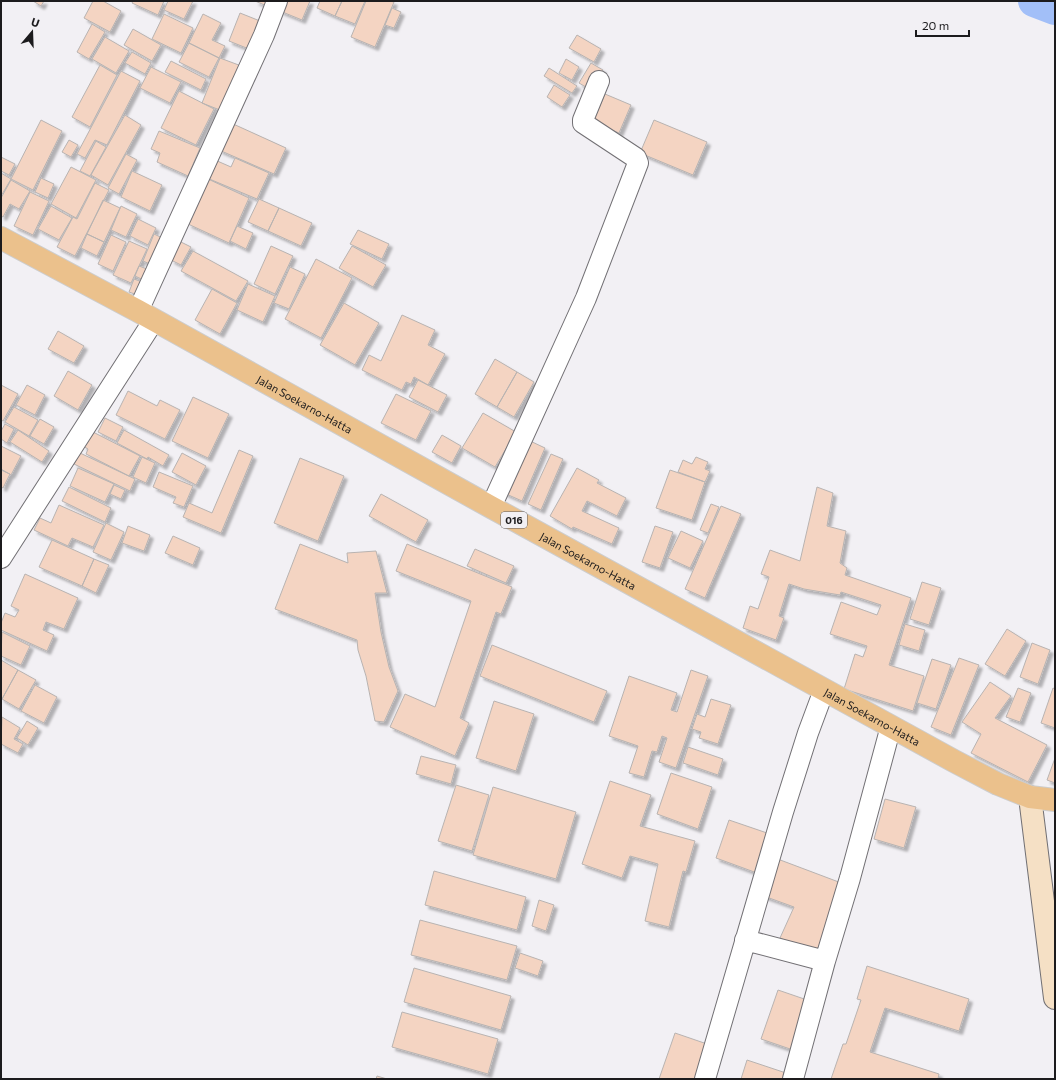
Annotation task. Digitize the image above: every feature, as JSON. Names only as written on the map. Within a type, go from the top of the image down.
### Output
[{"type":"main road","name":"Jalan Soekarno-Hatta","points":[[1,238],[146,316],[491,508],[595,563],[824,690],[992,780],[1030,797]]},
{"type":"main road","name":"016","points":[[1030,797],[1055,800]]},
{"type":"main road","points":[[1030,797],[1055,998]]},
{"type":"street","points":[[1,558],[146,316],[264,35],[276,1]]},
{"type":"street","points":[[491,508],[586,298],[638,163],[636,158],[583,124],[583,120],[599,81]]},
{"type":"street","points":[[705,1079],[783,812],[812,719],[824,690]]},
{"type":"street","points":[[793,1079],[891,726]]},
{"type":"street","points":[[745,940],[825,961]]},
{"type":"building","points":[[33,1],[44,1],[41,6]]},
{"type":"building","points":[[93,1],[103,1],[121,11],[110,32],[84,18]]},
{"type":"building","points":[[133,1],[164,1],[158,15],[132,3]]},
{"type":"building","points":[[168,1],[193,1],[184,19],[164,10]]},
{"type":"building","points":[[255,1],[269,1],[267,6]]},
{"type":"building","points":[[285,1],[310,1],[302,20],[280,11]]},
{"type":"building","points":[[320,1],[342,1],[335,16],[317,8]]},
{"type":"building","points":[[342,1],[365,1],[355,24],[335,16]]},
{"type":"building","points":[[366,1],[394,2],[375,47],[351,37]]},
{"type":"building","points":[[392,8],[401,12],[394,28],[385,25]]},
{"type":"building","points":[[240,13],[260,21],[249,49],[229,41]]},
{"type":"building","points":[[164,14],[193,28],[181,53],[152,39]]},
{"type":"building","points":[[203,14],[221,23],[212,40],[225,46],[219,58],[189,43]]},
{"type":"building","points":[[92,24],[105,32],[89,59],[77,52]]},
{"type":"building","points":[[133,29],[161,45],[152,61],[124,45]]},
{"type":"building","points":[[577,35],[601,49],[594,62],[569,48]]},
{"type":"building","points":[[105,37],[129,51],[116,73],[92,59]]},
{"type":"building","points":[[189,43],[219,58],[209,77],[179,62]]},
{"type":"building","points":[[132,52],[151,63],[145,74],[125,63]]},
{"type":"building","points":[[220,58],[244,67],[225,112],[202,103]]},
{"type":"building","points":[[566,59],[579,67],[572,80],[559,73]]},
{"type":"building","points":[[171,61],[206,79],[201,90],[165,72]]},
{"type":"building","points":[[591,63],[603,70],[591,90],[579,83]]},
{"type":"building","points":[[100,65],[117,75],[90,127],[72,117]]},
{"type":"building","points":[[151,67],[181,82],[170,103],[140,88]]},
{"type":"building","points":[[549,68],[577,86],[572,93],[544,76]]},
{"type":"building","points":[[121,71],[140,81],[107,145],[95,140],[85,158],[77,154]]},
{"type":"building","points":[[554,85],[570,95],[562,107],[547,97]]},
{"type":"building","points":[[179,91],[214,109],[196,145],[161,128]]},
{"type":"building","points":[[605,94],[631,105],[619,133],[593,122]]},
{"type":"building","points":[[125,115],[141,125],[108,185],[91,175]]},
{"type":"building","points":[[41,120],[62,131],[33,190],[11,179]]},
{"type":"building","points":[[654,120],[707,142],[693,175],[640,153]]},
{"type":"building","points":[[231,123],[286,148],[274,174],[219,150]]},
{"type":"building","points":[[159,131],[200,148],[188,176],[157,162],[160,153],[151,149]]},
{"type":"building","points":[[69,140],[78,145],[71,157],[62,152]]},
{"type":"building","points":[[96,141],[106,147],[90,176],[80,171]]},
{"type":"building","points":[[126,154],[137,160],[119,194],[108,188]]},
{"type":"building","points":[[1,157],[15,164],[9,175],[1,171]]},
{"type":"building","points":[[235,158],[269,173],[257,199],[207,178],[215,160],[231,167]]},
{"type":"building","points":[[71,167],[96,180],[76,218],[51,204]]},
{"type":"building","points":[[132,171],[162,185],[150,211],[121,197]]},
{"type":"building","points":[[1,173],[11,179],[1,196]]},
{"type":"building","points":[[41,178],[54,184],[48,198],[35,192]]},
{"type":"building","points":[[208,179],[249,198],[229,243],[188,224]]},
{"type":"building","points":[[11,180],[30,191],[19,209],[10,204],[3,217],[1,216],[1,198]]},
{"type":"building","points":[[95,183],[109,190],[75,256],[57,247],[73,217],[77,219]]},
{"type":"building","points":[[30,192],[49,201],[33,235],[14,226]]},
{"type":"building","points":[[259,199],[279,208],[268,231],[248,222]]},
{"type":"building","points":[[103,200],[120,208],[104,242],[87,234]]},
{"type":"building","points":[[51,206],[72,218],[59,240],[38,229]]},
{"type":"building","points":[[121,206],[137,214],[126,237],[111,230]]},
{"type":"building","points":[[279,208],[312,223],[301,246],[268,231]]},
{"type":"building","points":[[138,219],[156,228],[148,245],[130,236]]},
{"type":"building","points":[[237,226],[253,233],[246,249],[230,241]]},
{"type":"building","points":[[358,230],[389,244],[382,259],[350,244]]},
{"type":"building","points":[[87,234],[104,242],[97,256],[81,248]]},
{"type":"building","points":[[154,234],[169,241],[157,267],[143,261]]},
{"type":"building","points":[[111,235],[126,242],[113,271],[98,264]]},
{"type":"building","points":[[129,241],[147,249],[131,283],[113,275]]},
{"type":"building","points":[[181,242],[191,247],[181,265],[171,260]]},
{"type":"building","points":[[271,246],[293,256],[275,294],[254,284]]},
{"type":"building","points":[[352,246],[386,265],[373,287],[339,268]]},
{"type":"building","points":[[193,251],[248,281],[236,301],[181,271]]},
{"type":"building","points":[[316,259],[352,278],[321,338],[285,319]]},
{"type":"building","points":[[139,266],[155,272],[150,283],[135,276]]},
{"type":"building","points":[[290,267],[305,274],[289,309],[274,303]]},
{"type":"building","points":[[134,279],[148,284],[143,297],[129,292]]},
{"type":"building","points":[[248,284],[275,296],[263,322],[237,310]]},
{"type":"building","points":[[212,289],[237,303],[220,334],[195,320]]},
{"type":"building","points":[[344,303],[379,323],[355,365],[320,345]]},
{"type":"building","points":[[402,315],[435,330],[428,345],[445,354],[428,385],[414,377],[411,384],[406,382],[402,390],[362,370],[369,355],[381,361]]},
{"type":"building","points":[[58,331],[84,346],[74,363],[48,349]]},
{"type":"building","points":[[495,359],[517,372],[497,407],[475,394]]},
{"type":"building","points":[[68,371],[92,385],[78,410],[54,396]]},
{"type":"building","points":[[517,372],[534,382],[514,417],[497,407]]},
{"type":"building","points":[[418,380],[447,395],[438,412],[409,397]]},
{"type":"building","points":[[1,385],[18,394],[3,421],[1,420]]},
{"type":"building","points":[[27,385],[45,395],[35,415],[16,405]]},
{"type":"building","points":[[128,391],[157,406],[160,400],[180,410],[165,439],[116,415]]},
{"type":"building","points":[[396,394],[431,411],[416,440],[381,423]]},
{"type":"building","points":[[193,397],[229,414],[208,458],[172,441]]},
{"type":"building","points":[[14,407],[38,420],[29,436],[5,422]]},
{"type":"building","points":[[483,413],[516,432],[495,467],[462,448]]},
{"type":"building","points":[[105,418],[123,427],[116,441],[98,432]]},
{"type":"building","points":[[40,419],[54,427],[44,444],[30,436]]},
{"type":"building","points":[[5,424],[14,429],[7,443],[1,439],[1,431]]},
{"type":"building","points":[[18,430],[49,451],[42,462],[10,442]]},
{"type":"building","points":[[124,430],[169,455],[163,466],[148,457],[147,459],[117,443]]},
{"type":"building","points":[[91,431],[140,456],[129,476],[86,454],[88,449],[83,446]]},
{"type":"building","points":[[442,435],[461,446],[452,463],[432,452]]},
{"type":"building","points":[[528,440],[545,448],[522,501],[504,493]]},
{"type":"building","points":[[1,446],[21,456],[11,475],[1,469]]},
{"type":"building","points":[[239,450],[253,456],[221,533],[183,517],[189,503],[212,513]]},
{"type":"building","points":[[80,453],[135,479],[130,491],[74,464]]},
{"type":"building","points":[[182,453],[206,466],[196,485],[172,472]]},
{"type":"building","points":[[551,454],[563,459],[541,510],[528,504]]},
{"type":"building","points":[[142,457],[155,463],[146,483],[133,477]]},
{"type":"building","points":[[696,457],[708,462],[705,469],[710,471],[705,482],[678,472],[683,460],[692,464]]},
{"type":"building","points":[[300,458],[344,476],[318,541],[274,523]]},
{"type":"building","points":[[78,468],[114,484],[105,502],[70,486]]},
{"type":"building","points":[[577,468],[599,480],[597,483],[626,498],[617,516],[587,501],[582,511],[619,528],[612,544],[573,527],[572,529],[550,516]]},
{"type":"building","points":[[1,470],[10,474],[3,488],[1,487]]},
{"type":"building","points":[[670,470],[705,482],[692,520],[656,508]]},
{"type":"building","points":[[159,472],[193,486],[184,507],[173,503],[176,497],[153,487]]},
{"type":"building","points":[[114,485],[125,490],[121,499],[110,494]]},
{"type":"building","points":[[69,487],[111,508],[105,522],[62,501]]},
{"type":"building","points":[[817,487],[833,493],[827,526],[846,531],[840,563],[847,568],[845,575],[911,598],[889,665],[924,676],[913,711],[844,689],[855,654],[863,657],[867,646],[830,634],[841,602],[877,615],[881,605],[841,592],[840,595],[804,589],[789,584],[779,616],[784,618],[776,640],[743,628],[750,606],[758,609],[769,577],[761,574],[770,550],[800,561]]},
{"type":"building","points":[[381,494],[428,520],[416,542],[369,516]]},
{"type":"building","points":[[711,504],[719,507],[708,533],[700,530]]},
{"type":"building","points":[[59,505],[104,525],[93,547],[72,538],[68,546],[34,530],[40,518],[51,523]]},
{"type":"building","points":[[721,506],[741,514],[705,598],[685,589]]},
{"type":"building","points":[[106,523],[124,532],[111,560],[93,552]]},
{"type":"building","points":[[128,526],[150,535],[144,551],[122,543]]},
{"type":"building","points":[[655,526],[673,532],[660,568],[642,562]]},
{"type":"building","points":[[681,531],[703,541],[690,568],[668,558]]},
{"type":"building","points":[[173,536],[200,548],[193,565],[165,553]]},
{"type":"building","points":[[52,540],[94,559],[82,586],[39,567]]},
{"type":"building","points":[[300,544],[348,563],[347,553],[376,551],[387,593],[375,593],[381,632],[389,667],[398,691],[384,722],[375,721],[357,640],[275,609]]},
{"type":"building","points":[[407,544],[512,587],[501,614],[496,612],[460,718],[469,723],[455,756],[390,727],[405,694],[435,707],[471,601],[396,571]]},
{"type":"building","points":[[475,549],[514,566],[506,583],[467,566]]},
{"type":"building","points":[[94,559],[109,565],[96,593],[82,586]]},
{"type":"building","points":[[25,574],[78,598],[64,629],[46,622],[43,630],[54,635],[47,651],[1,630],[1,623],[5,613],[15,617],[19,610],[11,606]]},
{"type":"building","points":[[922,582],[941,588],[929,625],[910,619]]},
{"type":"building","points":[[905,624],[925,630],[919,651],[899,645]]},
{"type":"building","points":[[1007,629],[1026,641],[1005,676],[985,664]]},
{"type":"building","points":[[2,632],[30,646],[21,665],[1,656]]},
{"type":"building","points":[[1032,643],[1050,650],[1038,684],[1020,677]]},
{"type":"building","points":[[492,645],[607,691],[594,722],[480,676]]},
{"type":"building","points":[[959,658],[979,665],[951,735],[931,727]]},
{"type":"building","points":[[932,659],[951,665],[936,709],[917,703]]},
{"type":"building","points":[[1,660],[18,670],[2,699],[1,698]]},
{"type":"building","points":[[18,670],[36,680],[19,709],[2,699]]},
{"type":"building","points":[[691,670],[708,676],[676,768],[659,762],[667,738],[662,736],[657,752],[652,751],[644,777],[629,773],[638,746],[609,736],[629,676],[677,693],[671,710],[677,712]]},
{"type":"building","points":[[990,682],[1011,696],[995,718],[1047,745],[1028,782],[971,753],[981,734],[962,722]]},
{"type":"building","points":[[35,685],[57,697],[44,723],[21,711]]},
{"type":"building","points":[[1018,688],[1031,693],[1020,722],[1006,717]]},
{"type":"building","points":[[1053,688],[1055,689],[1055,728],[1041,723]]},
{"type":"building","points":[[711,699],[731,705],[718,744],[699,738],[701,732],[692,729],[697,714],[705,717]]},
{"type":"building","points":[[494,701],[534,714],[516,771],[476,758]]},
{"type":"building","points":[[2,717],[20,728],[14,739],[23,744],[18,753],[1,744]]},
{"type":"building","points":[[27,721],[38,728],[28,745],[17,738]]},
{"type":"building","points":[[688,747],[723,759],[718,775],[683,763]]},
{"type":"building","points":[[421,756],[456,765],[451,784],[416,774]]},
{"type":"building","points":[[1055,758],[1055,783],[1047,780]]},
{"type":"building","points":[[671,773],[712,787],[698,829],[657,814]]},
{"type":"building","points":[[610,781],[651,795],[640,826],[695,841],[686,872],[683,871],[669,927],[645,921],[658,864],[630,856],[622,878],[582,864]]},
{"type":"building","points":[[456,785],[489,795],[472,851],[438,841]]},
{"type":"building","points":[[493,787],[576,812],[556,879],[473,855]]},
{"type":"building","points":[[885,799],[916,807],[904,848],[874,839]]},
{"type":"building","points":[[729,820],[770,834],[757,873],[716,858]]},
{"type":"building","points":[[775,858],[844,884],[837,908],[815,955],[780,938],[794,907],[761,895]]},
{"type":"building","points":[[434,871],[526,897],[517,930],[425,905]]},
{"type":"building","points":[[539,900],[554,905],[546,931],[532,926]]},
{"type":"building","points":[[420,920],[517,946],[507,980],[411,955]]},
{"type":"building","points":[[520,953],[543,961],[538,976],[515,968]]},
{"type":"building","points":[[867,966],[969,999],[959,1031],[885,1008],[870,1052],[939,1074],[938,1079],[831,1079],[843,1044],[846,1044],[861,1000],[857,999]]},
{"type":"building","points":[[414,968],[511,996],[501,1030],[404,1002]]},
{"type":"building","points":[[778,990],[813,1002],[796,1051],[761,1039]]},
{"type":"building","points":[[402,1012],[498,1039],[488,1074],[392,1047]]},
{"type":"building","points":[[675,1033],[710,1045],[698,1079],[659,1079]]},
{"type":"building","points":[[747,1060],[789,1074],[787,1079],[741,1079]]},
{"type":"building","points":[[377,1076],[387,1079],[376,1079]]},
{"type":"waterway","points":[[1034,1],[1055,9]]}]
